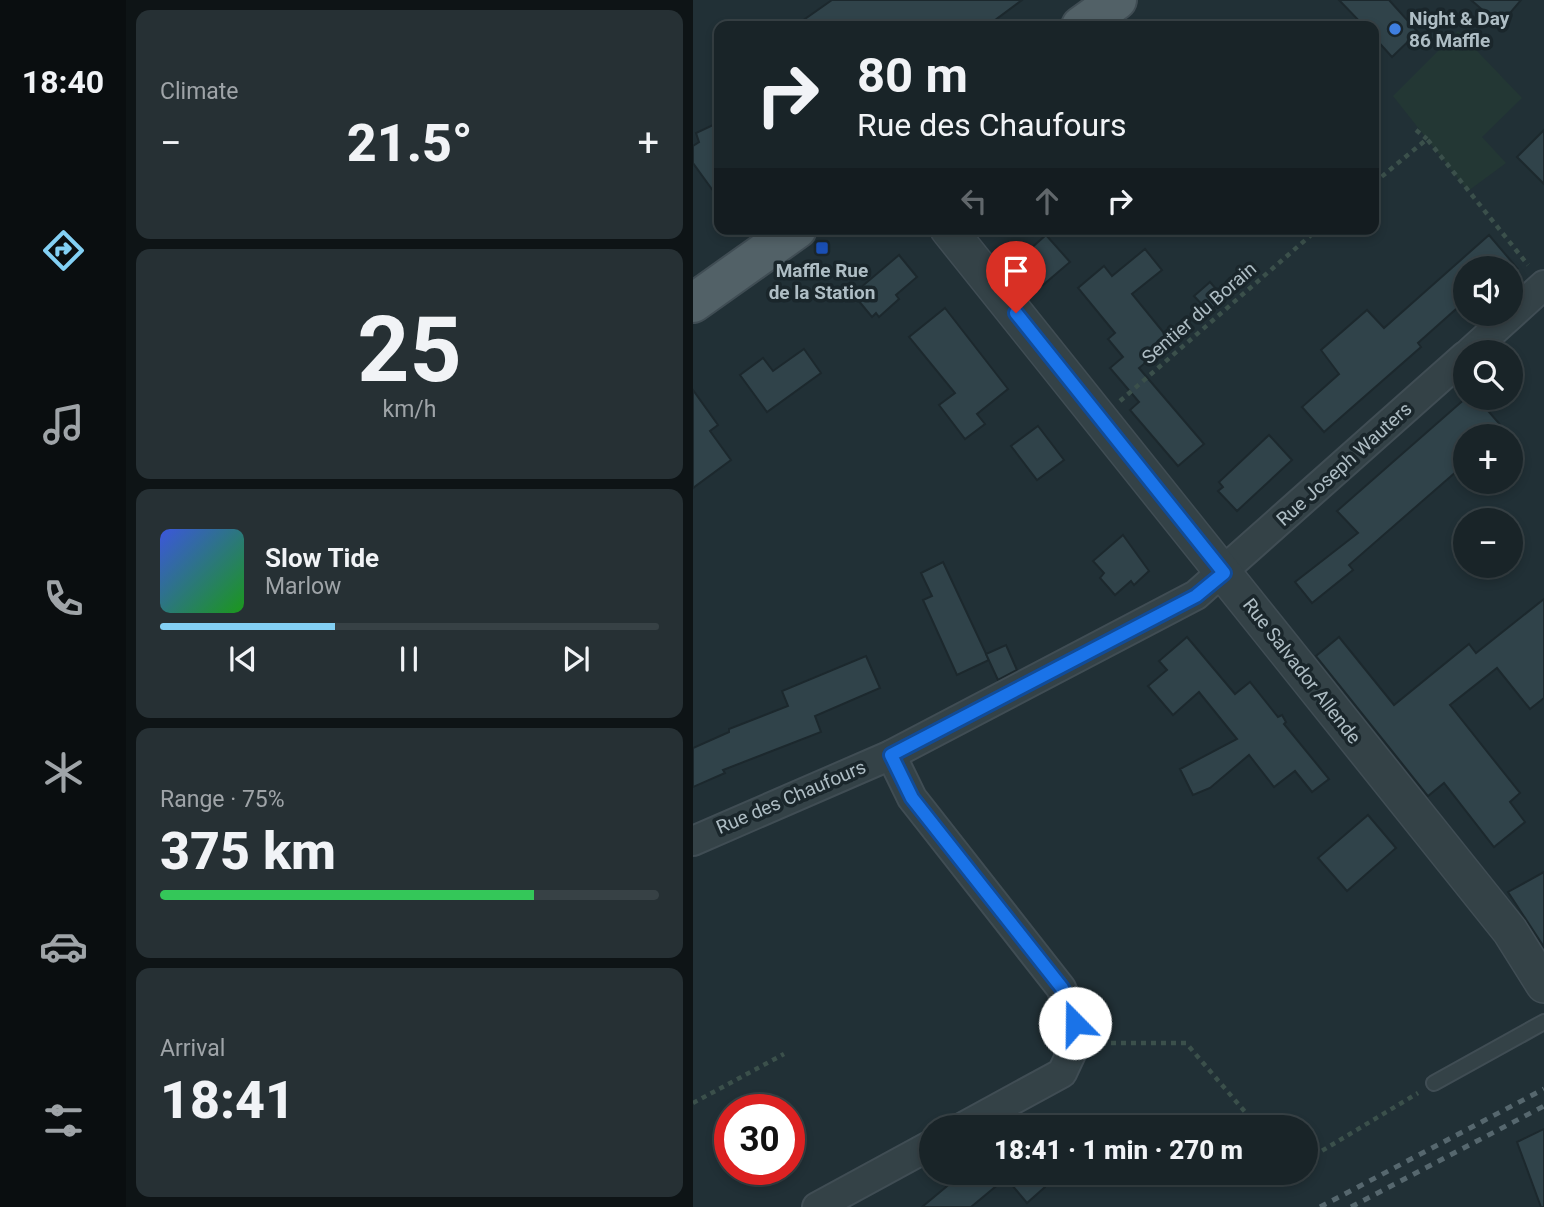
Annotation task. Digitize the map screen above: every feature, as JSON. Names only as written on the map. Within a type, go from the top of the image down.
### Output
[{"type":"main road","points":[[1088,21],[1117,0]]},
{"type":"main road","points":[[693,303],[789,235]]},
{"type":"street","name":"Rue Salvador Allende","points":[[954,235],[1510,931],[1544,985]]},
{"type":"street","points":[[1482,340],[1544,285]]},
{"type":"street","name":"Rue Joseph Wauters","points":[[1224,573],[1453,367]]},
{"type":"street","name":"Rue des Chaufours","points":[[693,841],[891,755],[1196,596],[1224,573]]},
{"type":"street","name":"Rue des Chaufours","points":[[891,755],[912,798],[1062,988],[1075,1023],[1076,1043]]},
{"type":"street","points":[[985,1115],[1062,1073],[1076,1043]]},
{"type":"street","points":[[817,1207],[919,1151]]},
{"type":"lane","points":[[1434,1083],[1544,1021]]},
{"type":"path","points":[[1416,131],[1427,139],[1544,285]]},
{"type":"path","points":[[1379,179],[1427,139]]},
{"type":"path","name":"Sentier du Borain","points":[[1101,418],[1311,235]]},
{"type":"path","points":[[1076,1043],[1186,1043],[1248,1115]]},
{"type":"path","points":[[693,1103],[783,1054]]},
{"type":"path","points":[[1318,1153],[1434,1083]]},
{"type":"green space","points":[[1458,31],[1522,98],[1482,137],[1506,163],[1468,191],[1393,96]]},
{"type":"building","points":[[832,0],[1022,0],[994,21],[802,21]]},
{"type":"building","name":"Night & Day 86 Maffle","points":[[1339,0],[1389,0],[1418,32],[1392,57],[1379,43],[1379,21],[1359,21]]},
{"type":"building","points":[[1471,0],[1521,0],[1500,25]]},
{"type":"building","points":[[714,127],[714,192],[693,163],[693,146],[699,142],[696,133]]},
{"type":"building","points":[[1544,130],[1544,184],[1517,157]]},
{"type":"building","points":[[1046,235],[1070,262],[1043,285],[1020,258]]},
{"type":"building","points":[[1489,235],[1507,256],[1465,256]]},
{"type":"building","points":[[1145,249],[1162,270],[1132,294],[1168,338],[1161,344],[1164,347],[1139,368],[1204,444],[1178,466],[1130,410],[1139,402],[1110,368],[1123,357],[1108,339],[1115,333],[1078,288],[1104,266],[1112,276]]},
{"type":"building","points":[[899,255],[917,277],[896,295],[899,299],[879,317],[876,313],[872,317],[853,294]]},
{"type":"building","points":[[1453,267],[1453,312],[1418,343],[1421,347],[1324,432],[1302,407],[1339,374],[1321,350],[1367,310],[1384,328]]},
{"type":"building","points":[[1210,282],[1224,298],[1209,312],[1194,296]]},
{"type":"building","points":[[945,308],[1008,389],[977,414],[985,424],[965,439],[939,405],[955,393],[909,337]]},
{"type":"building","points":[[804,349],[821,373],[767,412],[740,375],[763,358],[773,371]]},
{"type":"building","points":[[693,390],[718,425],[710,431],[731,460],[693,488]]},
{"type":"building","points":[[1453,409],[1487,410],[1500,424],[1453,424],[1453,474],[1349,565],[1353,570],[1312,603],[1295,582],[1358,533],[1337,511]]},
{"type":"building","points":[[1038,426],[1064,460],[1037,480],[1011,446]]},
{"type":"building","points":[[1269,435],[1292,460],[1237,511],[1218,491],[1223,487],[1219,482]]},
{"type":"building","points":[[1123,535],[1149,571],[1134,585],[1131,581],[1115,595],[1100,578],[1104,573],[1093,561]]},
{"type":"building","points":[[943,562],[989,660],[957,675],[923,600],[932,596],[921,573]]},
{"type":"building","points":[[1544,599],[1544,698],[1530,709],[1497,668],[1450,705],[1520,793],[1510,802],[1525,822],[1494,847],[1444,783],[1428,796],[1316,656],[1339,637],[1394,705],[1469,644],[1476,653]]},
{"type":"building","points":[[1187,637],[1235,694],[1250,682],[1278,717],[1282,715],[1286,722],[1284,724],[1329,779],[1312,792],[1295,771],[1274,787],[1249,755],[1210,788],[1193,795],[1180,769],[1237,739],[1199,692],[1173,715],[1148,686],[1167,670],[1159,661]]},
{"type":"building","points":[[1006,645],[1017,670],[998,680],[986,654]]},
{"type":"building","points":[[866,656],[880,688],[815,716],[821,732],[723,770],[725,773],[693,787],[693,748],[729,732],[729,729],[788,706],[782,691]]},
{"type":"building","points":[[1368,815],[1396,848],[1347,891],[1318,858]]},
{"type":"building","points":[[1544,872],[1544,947],[1508,892]]},
{"type":"building","points":[[1544,1129],[1544,1207],[1541,1207],[1517,1142]]},
{"type":"building","points":[[948,1185],[998,1185],[971,1207],[922,1207]]},
{"type":"building","points":[[1012,1185],[1045,1185],[1045,1187],[1027,1203]]},
{"type":"railway","points":[[1320,1207],[1544,1089]]},
{"type":"railway","points":[[1351,1207],[1544,1106]]},
{"type":"place","name":"Night & Day 86 Maffle","points":[[1395,29]]},
{"type":"place","name":"Maffle Rue de la Station","points":[[822,248]]},
{"type":"route","points":[[1016,313],[1194,539],[1224,573],[1196,596],[891,755],[912,798],[1062,988],[1075,1023]]}]
